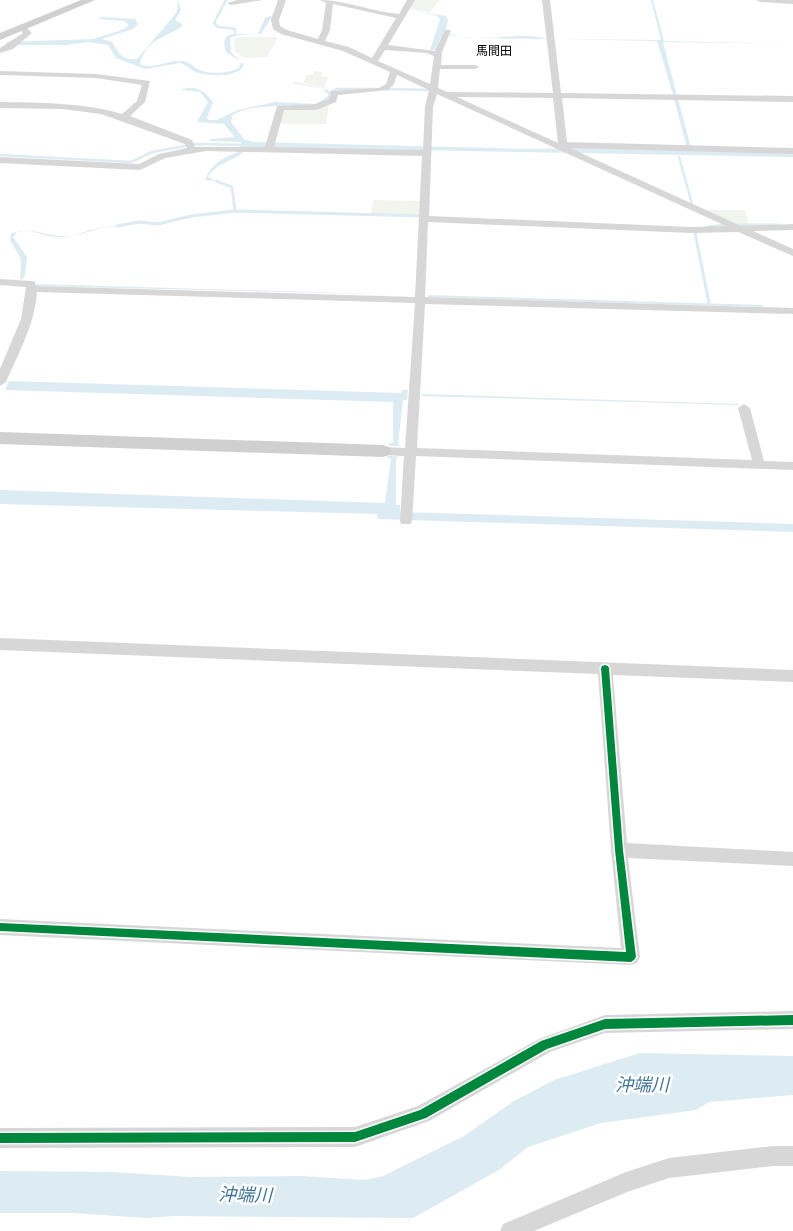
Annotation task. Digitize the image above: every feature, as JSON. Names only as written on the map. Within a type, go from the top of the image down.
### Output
[{"type":"street","points":[[4,35],[23,29],[90,0]]},
{"type":"street","points":[[231,3],[259,0]]},
{"type":"street","points":[[282,0],[275,20],[276,26],[284,32],[300,33],[374,61],[561,146],[572,153],[793,252]]},
{"type":"street","points":[[374,61],[411,0]]},
{"type":"street","points":[[546,0],[561,146]]},
{"type":"street","points":[[760,0],[793,2]]},
{"type":"street","points":[[322,41],[326,30],[327,1],[386,15],[401,16]]},
{"type":"street","points":[[0,51],[10,47],[28,32],[23,29]]},
{"type":"street","points":[[326,30],[336,30]]},
{"type":"street","points":[[406,520],[406,452],[420,300],[429,106],[434,89],[438,55],[448,32]]},
{"type":"street","points":[[383,47],[429,51],[438,55]]},
{"type":"street","points":[[436,67],[475,67]]},
{"type":"street","points":[[269,150],[280,108],[321,106],[333,100],[334,93],[342,91],[383,90],[389,85],[394,71]]},
{"type":"street","points":[[0,73],[96,76],[146,83],[141,102],[124,117]]},
{"type":"street","points":[[444,94],[793,99]]},
{"type":"street","points":[[0,105],[74,107],[124,117],[189,142],[192,150]]},
{"type":"street","points":[[561,146],[793,151]]},
{"type":"street","points":[[0,160],[140,168],[162,156],[206,148],[428,153]]},
{"type":"street","points":[[425,218],[691,230],[793,227]]},
{"type":"street","points":[[0,282],[31,284],[32,289],[28,311],[0,380]]},
{"type":"street","points":[[32,289],[793,311]]},
{"type":"street","points":[[744,408],[759,465]]},
{"type":"street","points":[[0,438],[793,466]]},
{"type":"street","points":[[0,644],[793,676]]},
{"type":"street","points":[[0,927],[631,957],[619,850],[605,668]]},
{"type":"street","points":[[619,850],[793,858]]},
{"type":"street","points":[[0,1138],[355,1137],[422,1114],[545,1045],[605,1024],[793,1020]]},
{"type":"street","points":[[510,1231],[626,1182],[669,1168],[765,1157],[793,1156]]},
{"type":"shaded area","points":[[413,0],[440,0],[430,12],[408,9]]},
{"type":"shaded area","points":[[278,37],[267,57],[245,58],[235,52],[234,38]]},
{"type":"shaded area","points":[[315,71],[322,72],[321,76],[328,77],[324,88],[303,83],[307,75],[312,75]]},
{"type":"shaded area","points":[[329,104],[326,124],[279,124],[282,107]]},
{"type":"shaded area","points":[[373,200],[420,201],[419,215],[371,214]]},
{"type":"shaded area","points":[[704,210],[745,210],[749,224],[735,224]]},
{"type":"water","points":[[178,0],[181,10],[175,20],[182,24],[181,27],[151,44],[146,49],[140,64],[154,66],[182,61],[188,62],[204,72],[214,73],[235,70],[239,68],[241,62],[244,65],[241,69],[230,74],[210,75],[198,73],[180,63],[145,69],[116,58],[108,45],[88,42],[66,45],[6,45],[7,42],[94,39],[129,25],[124,21],[99,19],[101,17],[135,19],[138,24],[133,29],[102,39],[112,42],[124,57],[137,59],[177,12]]},
{"type":"water","points":[[651,0],[653,0],[664,41],[793,44],[663,42],[677,96],[673,95],[657,41],[554,39],[661,40]]},
{"type":"water","points":[[410,10],[446,16],[448,20],[445,32],[461,37],[444,35],[441,37],[436,50],[430,50],[440,19],[436,15]]},
{"type":"water","points":[[273,15],[261,34],[238,35],[230,38],[231,52],[241,62],[226,52],[225,39],[228,35],[233,34],[258,34],[265,18]]},
{"type":"water","points":[[523,36],[548,39],[476,38]]},
{"type":"water","points":[[295,82],[328,90],[330,98],[317,103],[327,97],[328,94],[323,89],[293,83]]},
{"type":"water","points":[[195,88],[207,95],[213,103],[207,117],[208,120],[216,120],[238,110],[275,102],[315,104],[255,108],[232,116],[231,122],[244,139],[252,142],[525,149],[684,146],[686,144],[674,99],[678,99],[690,144],[693,147],[793,153],[793,157],[249,147],[212,172],[208,177],[216,181],[205,180],[214,165],[228,156],[239,152],[241,142],[209,141],[211,139],[235,137],[224,124],[197,122],[208,102],[200,92],[181,90]]},
{"type":"water","points":[[101,227],[106,227],[81,234],[74,235]]},
{"type":"water","points":[[26,231],[61,236],[74,235],[57,237]]},
{"type":"water","points":[[17,232],[13,237],[27,257],[25,276],[20,281],[21,259],[10,240],[11,234]]},
{"type":"water","points":[[37,284],[413,295],[35,286]]},
{"type":"water","points":[[428,295],[762,305],[763,307],[428,297]]},
{"type":"water","points":[[9,381],[401,393],[402,390],[408,390],[407,400],[403,400],[398,444],[401,446],[389,446],[389,443],[393,443],[393,402],[5,390]]},
{"type":"water","points":[[422,394],[739,404],[739,405],[422,396]]},
{"type":"water","points":[[387,456],[399,456],[396,458],[396,505],[400,505],[400,512],[793,524],[793,532],[378,519],[377,514],[0,504],[0,490],[385,503],[391,459]]},
{"type":"water","name":"沖端川","points":[[640,1053],[793,1056],[793,1095],[709,1102],[696,1110],[601,1123],[528,1147],[499,1170],[413,1218],[174,1216],[146,1218],[73,1213],[0,1213],[0,1171],[113,1172],[191,1177],[300,1176],[365,1180],[383,1176],[464,1136],[514,1101],[554,1080]]},
{"type":"waterway","points":[[226,0],[214,23],[218,27],[235,29],[235,33]]},
{"type":"waterway","points":[[329,93],[337,89],[374,89]]},
{"type":"waterway","points":[[383,89],[428,90]]},
{"type":"waterway","points":[[0,155],[131,162],[152,152],[196,144],[246,145]]},
{"type":"waterway","points":[[679,157],[692,204]]},
{"type":"waterway","points":[[216,181],[232,187],[234,204]]},
{"type":"waterway","points":[[234,203],[235,211]]},
{"type":"waterway","points":[[117,226],[139,222],[158,224],[191,216],[235,211]]},
{"type":"waterway","points":[[235,211],[424,216]]},
{"type":"waterway","points":[[708,227],[728,225]]},
{"type":"waterway","points":[[735,225],[778,225]]},
{"type":"waterway","points":[[695,233],[709,303]]},
{"type":"cycle path","points":[[0,927],[631,957],[619,850],[605,668]]},
{"type":"cycle path","points":[[0,1138],[355,1137],[422,1114],[545,1045],[605,1024],[793,1020]]},
{"type":"district","name":"馬間田","points":[[494,51]]}]
